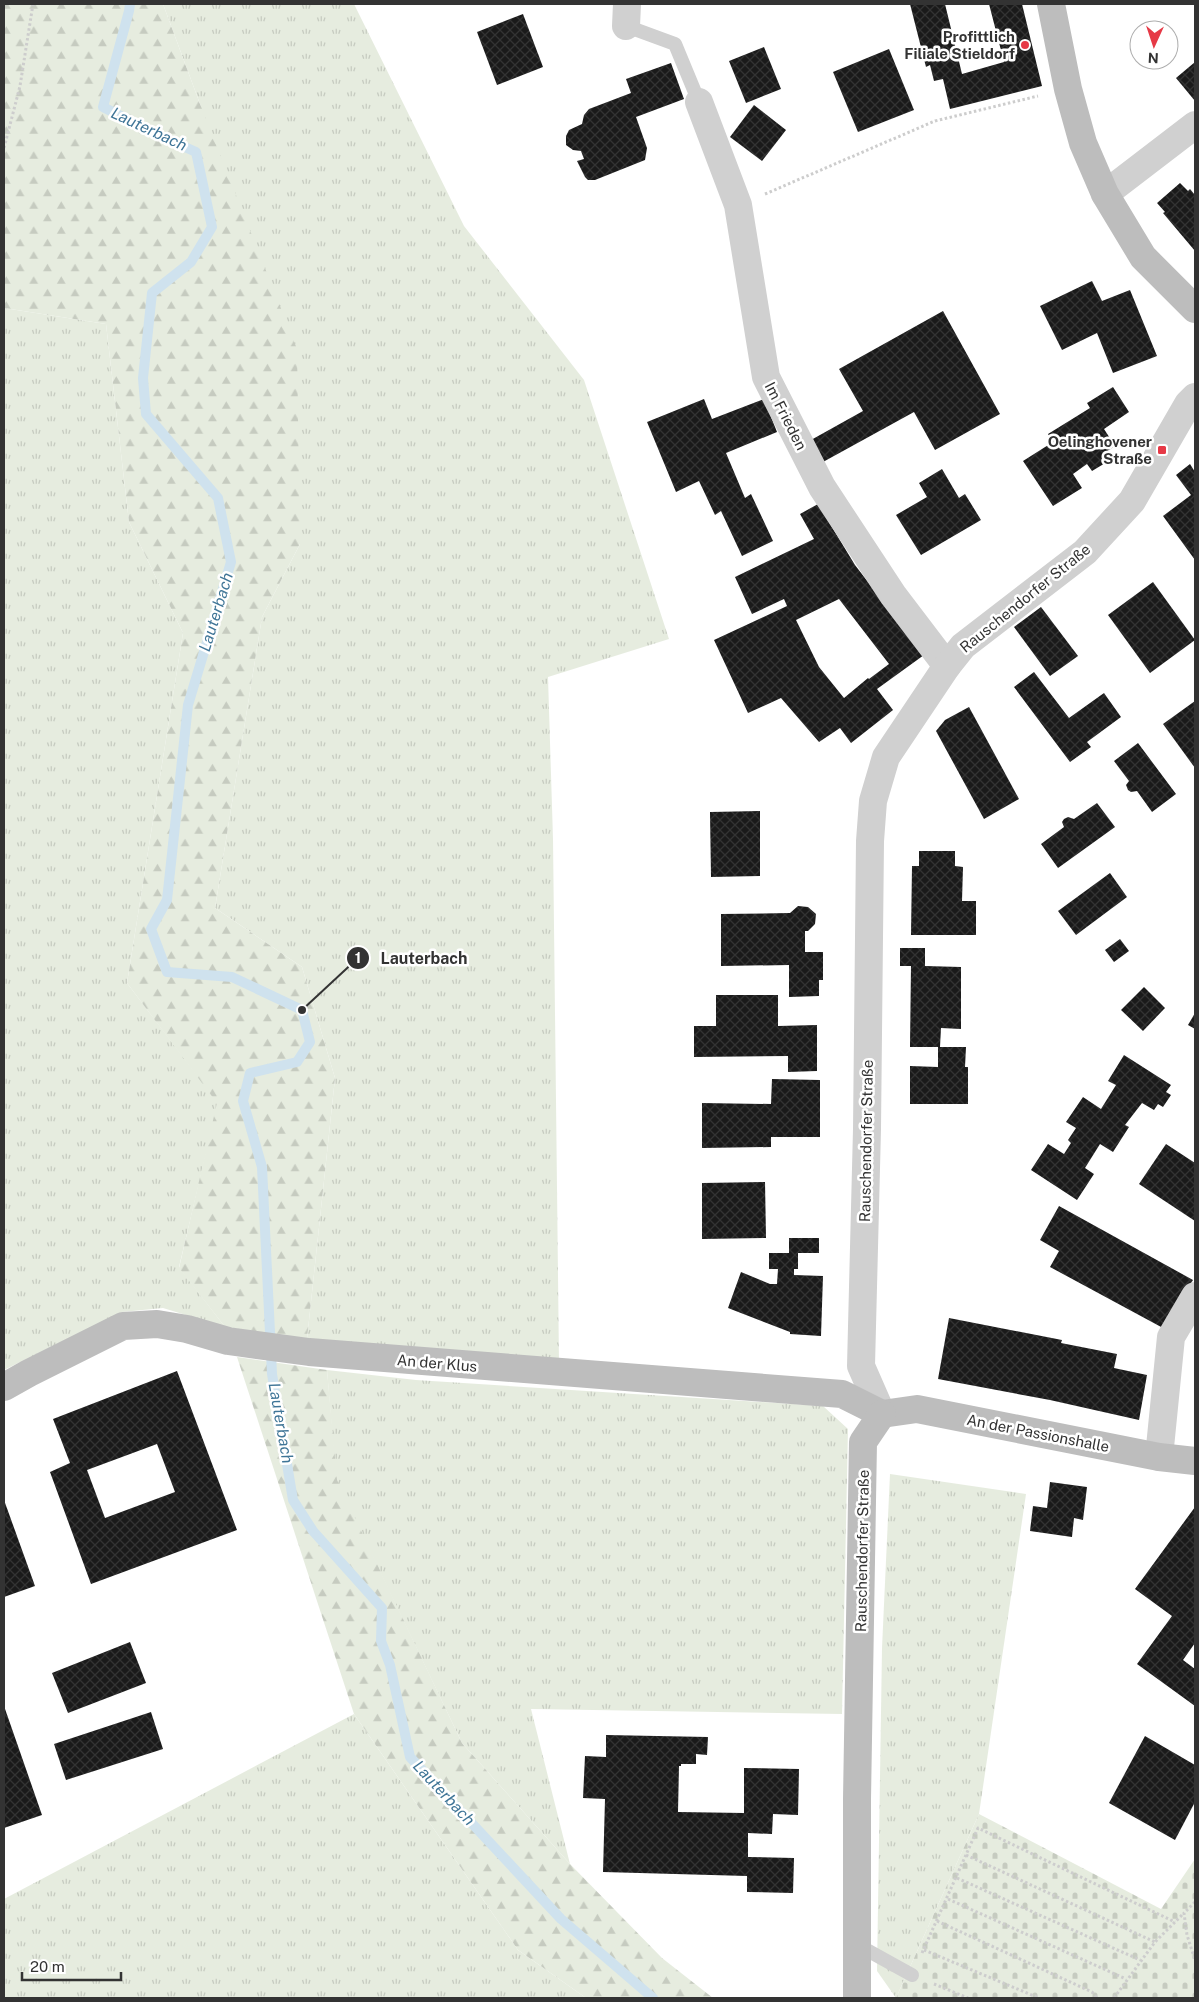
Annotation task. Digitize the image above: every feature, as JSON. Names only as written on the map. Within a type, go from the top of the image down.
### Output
[{"type":"street","points":[[1051,4],[1068,89],[1083,143],[1105,194],[1143,257],[1195,309]]},
{"type":"street","name":"Im Frieden","points":[[699,102],[738,205],[766,377],[822,487],[893,594],[946,666]]},
{"type":"street","points":[[1105,194],[1195,125]]},
{"type":"street","name":"Rauschendorfer Straße","points":[[857,1998],[856,1944],[864,1442],[882,1414],[862,1366],[871,825],[873,801],[886,757],[946,666],[963,646],[1085,552],[1132,501],[1188,404],[1195,397]]},
{"type":"street","points":[[1159,1458],[1171,1337],[1195,1296]]},
{"type":"street","name":"An der Klus","points":[[4,1387],[28,1373],[123,1326],[157,1324],[186,1329],[228,1341],[310,1352],[842,1394],[882,1414]]},
{"type":"street","name":"An der Passionshalle","points":[[882,1414],[917,1409],[1159,1458],[1195,1461]]},
{"type":"lane","points":[[627,15],[675,44],[699,102]]},
{"type":"lane","points":[[856,1944],[912,1975]]},
{"type":"path","points":[[4,148],[20,86],[33,4]]},
{"type":"path","points":[[738,205],[935,121],[1068,89]]},
{"type":"path","points":[[968,1998],[912,1975],[948,1899],[978,1828],[1175,1922]]},
{"type":"path","points":[[966,1856],[1155,1942]]},
{"type":"path","points":[[957,1878],[1140,1960]]},
{"type":"path","points":[[948,1899],[1126,1979]]},
{"type":"path","points":[[1114,1998],[1126,1979],[1155,1942],[1195,1902]]},
{"type":"path","points":[[1184,1913],[1187,1935],[1195,1960]]},
{"type":"path","points":[[937,1921],[1092,1992],[1098,1998]]},
{"type":"path","points":[[924,1950],[1039,1998]]},
{"type":"green space","points":[[4,4],[163,4],[200,104],[297,349],[300,544],[262,617],[215,908],[302,967],[335,1078],[307,1339],[225,1327],[179,1268],[217,1103],[127,983],[183,633],[129,522],[106,324],[4,308]]},
{"type":"green space","points":[[163,4],[354,4],[464,226],[584,380],[669,639],[548,677],[553,839],[559,1362],[307,1339],[335,1078],[302,967],[215,908],[262,617],[300,544],[200,104]]},
{"type":"green space","points":[[4,308],[106,324],[129,522],[183,633],[127,983],[218,1103],[179,1267],[225,1327],[163,1308],[122,1312],[4,1370]]},
{"type":"green space","points":[[237,1357],[327,1370],[337,1480],[462,1743],[570,1864],[662,1958],[713,1998],[586,1998],[518,1950],[354,1714]]},
{"type":"green space","points":[[327,1370],[416,1380],[823,1406],[848,1429],[842,1714],[531,1709],[570,1864],[462,1743],[336,1480]]},
{"type":"green space","points":[[890,1474],[1026,1494],[979,1814],[896,1998],[877,1971],[882,1648]]},
{"type":"green space","points":[[354,1714],[518,1950],[586,1998],[4,1998],[4,1899]]},
{"type":"green space","points":[[979,1814],[1161,1909],[1195,1859],[1195,1998],[896,1998]]},
{"type":"building","points":[[910,4],[945,4],[962,74],[1004,62],[989,4],[1022,4],[1042,86],[950,109],[943,79],[934,81],[930,65],[926,67]]},
{"type":"building","points":[[523,14],[543,67],[497,85],[477,32]]},
{"type":"building","points":[[764,47],[781,89],[746,103],[729,61]]},
{"type":"building","points":[[889,49],[914,110],[858,132],[833,72]]},
{"type":"building","points":[[1195,62],[1195,101],[1176,78]]},
{"type":"building","points":[[671,63],[684,99],[636,117],[647,148],[645,160],[595,180],[588,180],[577,161],[584,159],[581,151],[573,150],[566,145],[566,136],[569,130],[582,124],[584,115],[589,109],[631,93],[626,79]]},
{"type":"building","points":[[754,105],[786,130],[762,161],[730,137]]},
{"type":"building","points":[[1180,183],[1188,191],[1190,189],[1195,195],[1195,251],[1163,213],[1165,212],[1157,203]]},
{"type":"building","points":[[1092,281],[1102,301],[1130,290],[1157,356],[1113,373],[1097,333],[1062,350],[1040,306]]},
{"type":"building","points":[[943,311],[1000,414],[935,450],[914,412],[823,462],[811,440],[863,411],[839,369]]},
{"type":"building","points":[[1113,387],[1129,412],[1104,429],[1115,446],[1103,454],[1107,462],[1092,471],[1087,464],[1073,474],[1082,488],[1053,506],[1023,461],[1053,442],[1048,434],[1090,408],[1087,403]]},
{"type":"building","points":[[704,399],[712,419],[764,399],[777,432],[726,453],[745,498],[751,494],[773,541],[742,556],[721,511],[715,515],[699,481],[676,492],[647,422]]},
{"type":"building","points":[[1190,464],[1195,472],[1195,560],[1163,516],[1191,495],[1176,475]]},
{"type":"building","points":[[942,469],[959,498],[965,494],[981,520],[921,555],[896,515],[927,497],[919,483]]},
{"type":"building","points":[[818,504],[855,565],[924,655],[877,689],[893,710],[851,743],[840,728],[819,742],[781,698],[748,713],[714,640],[787,606],[784,599],[752,614],[735,577],[814,539],[800,514]],"holes":[[[839,599],[889,664],[844,698],[819,667],[796,620]]]},
{"type":"building","points":[[1153,582],[1195,640],[1150,673],[1108,615]]},
{"type":"building","points":[[1041,607],[1078,656],[1050,676],[1014,627]]},
{"type":"building","points":[[1034,672],[1069,718],[1104,693],[1121,717],[1087,742],[1091,747],[1070,762],[1014,687]]},
{"type":"building","points":[[1195,701],[1195,768],[1163,724]]},
{"type":"building","points":[[969,707],[1019,799],[984,819],[936,731],[945,720]]},
{"type":"building","points":[[1138,743],[1176,794],[1152,812],[1137,791],[1131,792],[1128,790],[1126,785],[1129,781],[1114,761]]},
{"type":"building","points":[[1097,803],[1115,827],[1058,868],[1041,844],[1064,827],[1062,822],[1064,819],[1068,817],[1074,819]]},
{"type":"building","points":[[760,811],[760,876],[711,877],[710,812]]},
{"type":"building","points":[[919,851],[955,851],[955,866],[963,867],[962,901],[976,901],[976,935],[911,935],[912,866],[919,866]]},
{"type":"building","points":[[1110,873],[1127,897],[1076,935],[1058,911]]},
{"type":"building","points":[[798,906],[808,907],[816,914],[815,924],[808,931],[805,931],[805,952],[823,952],[823,980],[819,980],[819,996],[789,997],[789,965],[721,966],[721,914],[790,913]]},
{"type":"building","points":[[1120,939],[1129,951],[1114,962],[1105,950]]},
{"type":"building","points":[[900,948],[925,948],[925,966],[961,967],[961,1029],[941,1028],[940,1047],[966,1047],[965,1067],[968,1067],[968,1104],[910,1104],[910,1066],[938,1067],[938,1047],[910,1047],[911,966],[900,966]]},
{"type":"building","points":[[1144,987],[1165,1008],[1143,1031],[1121,1010]]},
{"type":"building","points":[[716,995],[778,995],[778,1026],[817,1025],[817,1071],[788,1072],[788,1056],[694,1057],[694,1026],[716,1026]]},
{"type":"building","points":[[1195,1013],[1195,1029],[1188,1025]]},
{"type":"building","points":[[1124,1055],[1171,1085],[1166,1092],[1171,1095],[1163,1107],[1158,1104],[1154,1110],[1142,1103],[1125,1125],[1129,1127],[1113,1152],[1100,1144],[1085,1168],[1094,1174],[1077,1200],[1031,1170],[1048,1144],[1064,1154],[1071,1143],[1068,1140],[1076,1128],[1066,1122],[1083,1097],[1101,1109],[1116,1085],[1108,1081]]},
{"type":"building","points":[[772,1079],[820,1080],[820,1137],[771,1137],[771,1147],[702,1148],[702,1103],[771,1104]]},
{"type":"building","points":[[1166,1144],[1195,1163],[1195,1221],[1139,1184]]},
{"type":"building","points":[[765,1182],[766,1238],[702,1239],[702,1183]]},
{"type":"building","points":[[1059,1206],[1193,1280],[1163,1328],[1050,1267],[1059,1251],[1040,1240]]},
{"type":"building","points":[[789,1238],[819,1238],[819,1253],[798,1253],[798,1269],[794,1269],[794,1275],[823,1276],[821,1336],[790,1334],[790,1332],[728,1308],[741,1272],[770,1284],[777,1284],[778,1269],[769,1269],[769,1253],[789,1253]]},
{"type":"building","points":[[949,1318],[1062,1340],[1061,1343],[1117,1354],[1114,1368],[1147,1375],[1139,1420],[1050,1400],[938,1379]]},
{"type":"building","points":[[177,1371],[237,1530],[91,1584],[50,1472],[70,1463],[53,1419]],"holes":[[[157,1444],[175,1492],[105,1518],[87,1470]]]},
{"type":"building","points":[[1050,1482],[1087,1487],[1083,1520],[1074,1518],[1072,1537],[1030,1531],[1033,1506],[1047,1508]]},
{"type":"building","points":[[4,1500],[35,1586],[4,1597]]},
{"type":"building","points":[[1195,1507],[1195,1643],[1183,1660],[1195,1669],[1195,1706],[1137,1664],[1172,1616],[1135,1589]]},
{"type":"building","points":[[130,1642],[146,1683],[68,1713],[52,1673]]},
{"type":"building","points":[[4,1706],[42,1815],[4,1828]]},
{"type":"building","points":[[151,1712],[163,1749],[66,1780],[54,1744]]},
{"type":"building","points":[[606,1735],[708,1737],[707,1755],[696,1754],[696,1764],[681,1764],[679,1766],[678,1812],[744,1813],[744,1768],[799,1769],[798,1815],[773,1814],[772,1834],[748,1833],[748,1857],[794,1858],[793,1893],[747,1892],[747,1876],[603,1872],[605,1799],[583,1798],[585,1756],[606,1757]]},
{"type":"building","points":[[1145,1736],[1195,1765],[1195,1802],[1175,1840],[1109,1803]]},
{"type":"waterway","name":"Lauterbach","points":[[130,4],[103,107],[196,152],[212,227],[191,262],[152,293],[143,378],[146,414],[218,498],[231,562],[188,705],[167,900],[151,929],[167,972],[232,977],[302,1010],[310,1042],[297,1062],[250,1073],[243,1101],[262,1167],[272,1374],[293,1500],[313,1531],[382,1608],[381,1641],[390,1665],[410,1757],[561,1919],[653,1998]]},
{"type":"place","name":"Profittlich Filiale Stieldorf","points":[[1025,45]]},
{"type":"place","name":"Oelinghovener Straße","points":[[1162,450]]},
{"type":"place","name":"Lauterbach","points":[[302,1010]]}]
